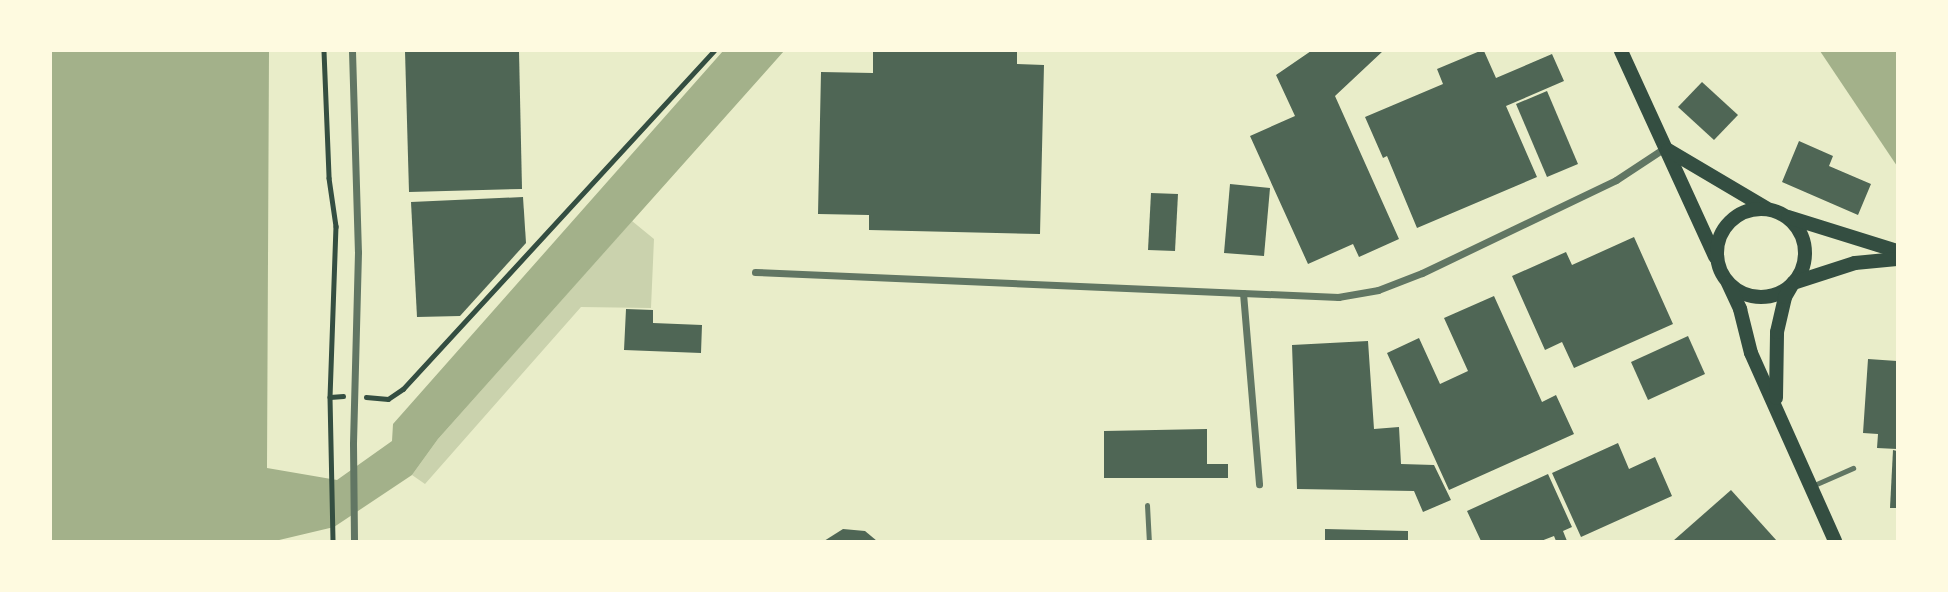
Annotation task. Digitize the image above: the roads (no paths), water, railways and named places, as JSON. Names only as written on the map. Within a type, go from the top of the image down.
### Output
[{"type":"main road","points":[[1620,51],[1740,309],[1751,353],[1835,541]]},
{"type":"main road","points":[[1667,148],[1794,224],[1805,250],[1803,264],[1785,297],[1777,332],[1776,406]]},
{"type":"main road","points":[[1717,261],[1720,236],[1736,216],[1748,211],[1778,213],[1897,251]]},
{"type":"main road","points":[[1728,282],[1737,291],[1757,297],[1778,294],[1793,283],[1850,264],[1897,259]]},
{"type":"street","points":[[352,51],[358,252],[353,444],[354,540]]},
{"type":"street","points":[[755,272],[1338,297],[1378,290],[1422,272],[1616,180],[1667,148]]},
{"type":"street","points":[[1243,293],[1259,484]]},
{"type":"lane","points":[[1810,487],[1853,467]]},
{"type":"lane","points":[[1147,505],[1149,541]]}]
